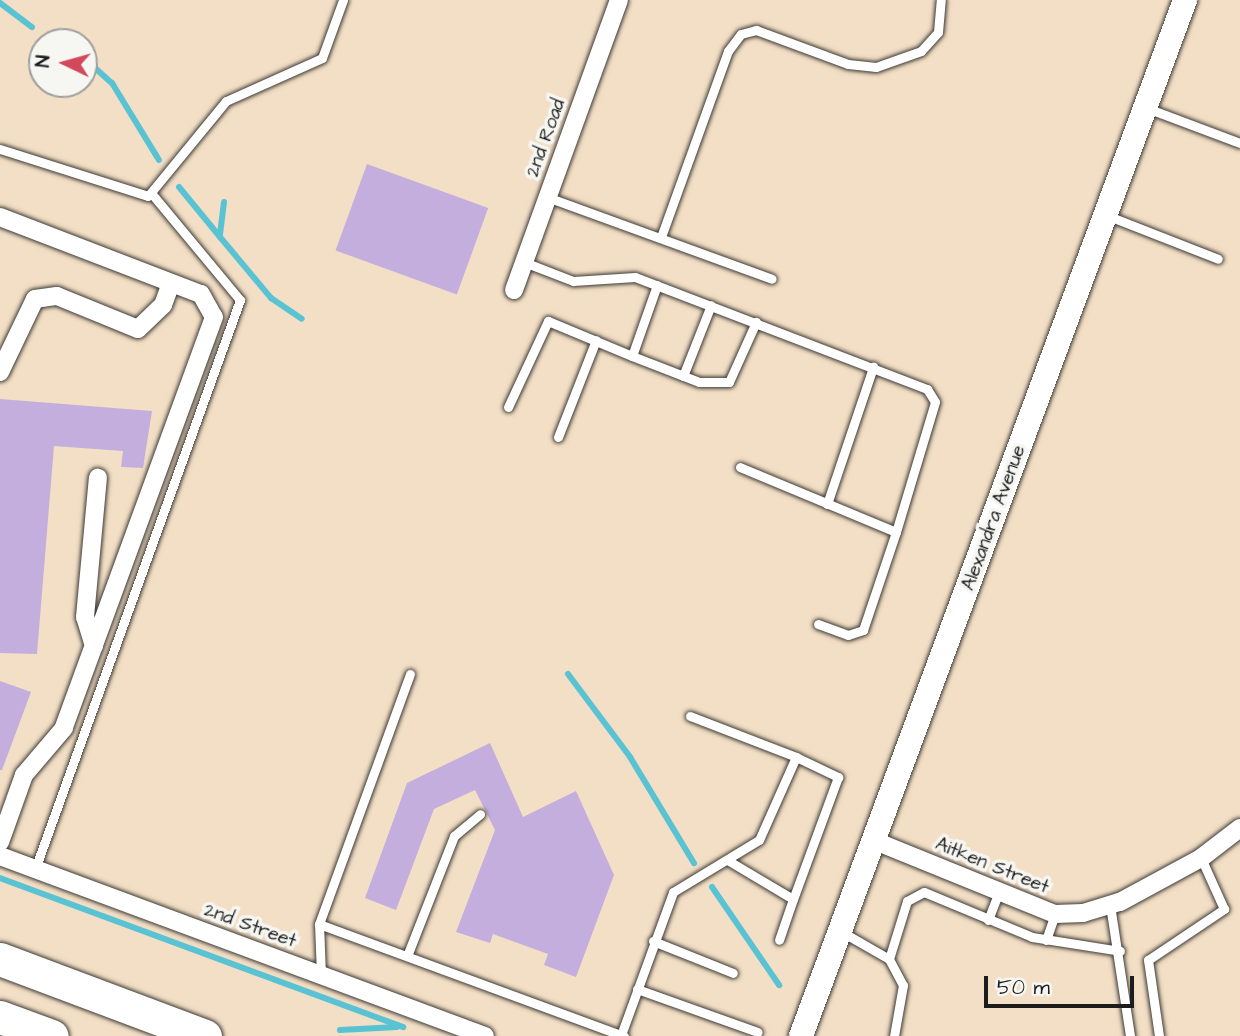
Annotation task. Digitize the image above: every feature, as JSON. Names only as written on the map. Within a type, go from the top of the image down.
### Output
[{"type":"highway","points":[[0,959],[205,1036]]},
{"type":"highway","points":[[0,1017],[52,1036]]},
{"type":"main road","name":"Alexandra Avenue","points":[[801,1036],[1185,0]]},
{"type":"street","name":"2nd Road","points":[[514,290],[619,0]]},
{"type":"street","points":[[0,217],[201,295],[214,317],[64,728],[23,775],[0,842]]},
{"type":"street","points":[[0,372],[35,299],[57,296],[138,329],[163,305],[171,283]]},
{"type":"street","points":[[94,646],[85,617],[97,478]]},
{"type":"street","name":"Aitken Street","points":[[875,841],[1055,914],[1110,905],[1201,858],[1240,828]]},
{"type":"street","name":"2nd Street","points":[[0,856],[485,1036]]},
{"type":"lane","points":[[0,149],[135,195],[152,194],[226,101],[322,58],[343,0]]},
{"type":"lane","points":[[661,237],[728,51],[741,34],[756,30],[848,64],[876,67],[921,51],[938,32],[940,0]]},
{"type":"lane","points":[[1145,107],[1240,143]]},
{"type":"lane","points":[[35,869],[240,300],[152,194]]},
{"type":"lane","points":[[547,197],[772,279]]},
{"type":"lane","points":[[1105,215],[1218,259]]},
{"type":"lane","points":[[524,262],[573,281],[614,274],[657,285],[927,389],[935,402],[863,630],[848,635],[818,624]]},
{"type":"lane","points":[[632,356],[657,285]]},
{"type":"lane","points":[[684,376],[710,305]]},
{"type":"lane","points":[[508,407],[540,324],[556,321],[632,356],[709,385],[729,382],[756,322]]},
{"type":"lane","points":[[558,437],[596,340]]},
{"type":"lane","points":[[827,503],[873,367]]},
{"type":"lane","points":[[740,467],[896,532]]},
{"type":"lane","points":[[321,975],[319,924],[410,674]]},
{"type":"lane","points":[[690,716],[796,757],[838,777],[779,940]]},
{"type":"lane","points":[[319,924],[622,1035],[673,892],[729,861],[759,840],[796,757]]},
{"type":"lane","points":[[407,956],[454,836],[480,814]]},
{"type":"lane","points":[[1159,1036],[1148,960],[1224,908],[1201,858]]},
{"type":"lane","points":[[729,861],[793,899]]},
{"type":"lane","points":[[988,920],[999,891]]},
{"type":"lane","points":[[889,959],[913,894],[935,894],[988,920],[1046,940],[1120,951]]},
{"type":"lane","points":[[1110,905],[1120,951],[1130,1036]]},
{"type":"lane","points":[[1046,940],[1055,914]]},
{"type":"lane","points":[[841,931],[889,959],[903,985],[894,1036]]},
{"type":"lane","points":[[653,942],[733,973]]},
{"type":"lane","points":[[637,989],[758,1032]]},
{"type":"building","points":[[367,164],[488,208],[457,295],[336,250]]},
{"type":"building","points":[[0,399],[152,411],[143,468],[121,467],[123,451],[54,446],[37,654],[0,653]]},
{"type":"building","points":[[0,681],[31,692],[2,770],[0,770]]},
{"type":"building","points":[[490,743],[523,817],[576,791],[614,875],[576,977],[544,965],[548,954],[493,934],[490,943],[456,932],[495,830],[475,790],[434,809],[396,910],[365,898],[407,783]]},
{"type":"waterway","points":[[0,3],[32,27]]},
{"type":"waterway","points":[[98,70],[112,83],[159,160]]},
{"type":"waterway","points":[[179,187],[220,237]]},
{"type":"waterway","points":[[224,202],[220,237],[271,298],[302,319]]},
{"type":"waterway","points":[[568,674],[630,757],[694,863]]},
{"type":"waterway","points":[[0,878],[403,1027]]},
{"type":"waterway","points":[[712,887],[779,985]]},
{"type":"waterway","points":[[340,1030],[397,1027]]}]
